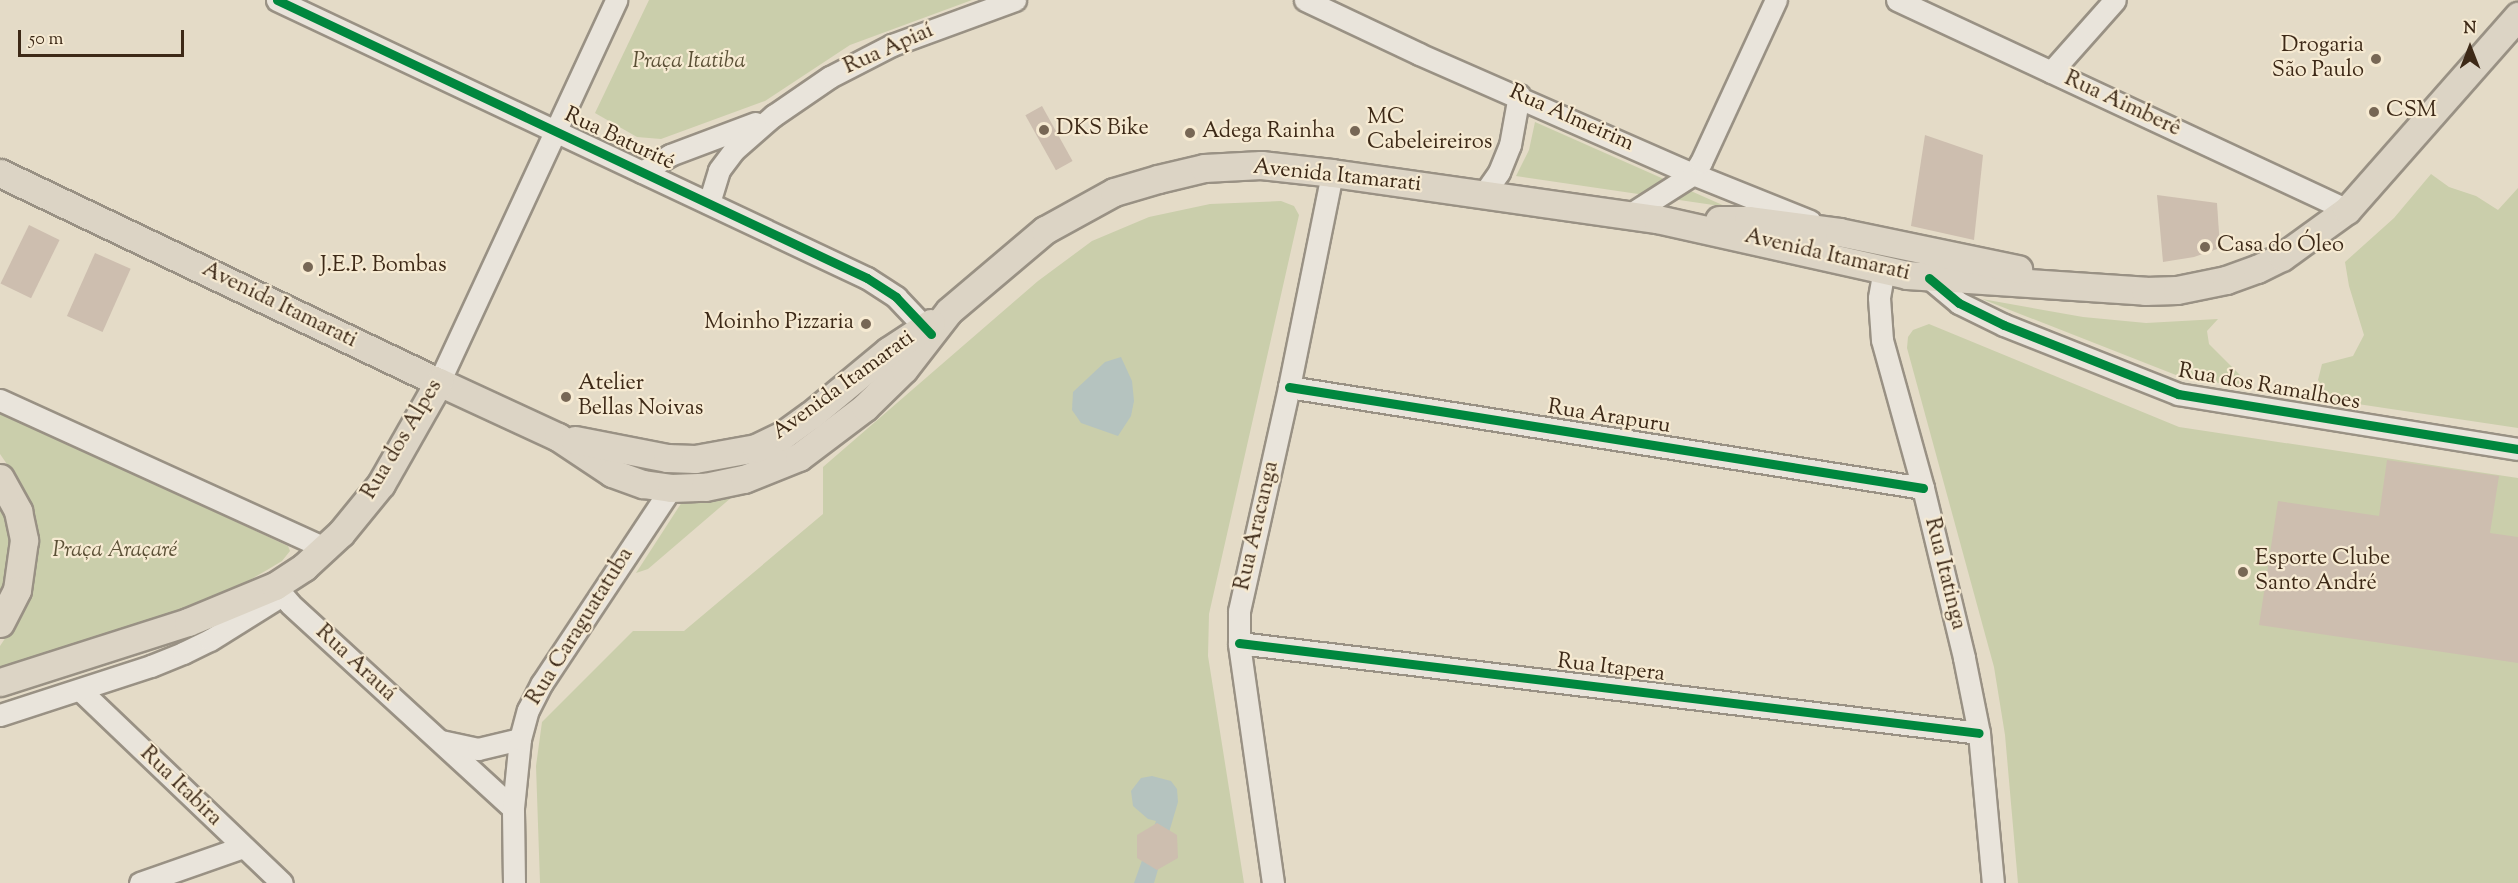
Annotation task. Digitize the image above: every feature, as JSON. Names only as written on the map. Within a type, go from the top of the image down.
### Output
[{"type":"main road","name":"Avenida Itamarati","points":[[0,173],[438,382],[558,436],[612,473],[643,484],[671,488],[705,487],[744,479],[799,457],[837,431],[904,369],[928,331],[1045,230],[1114,192],[1204,168],[1261,165],[1657,219],[1929,278],[2145,291],[2177,290],[2226,280],[2282,257],[2347,210],[2518,16]]},
{"type":"main road","name":"Avenida Itamarati","points":[[1657,219],[1748,220],[1839,232],[2108,288]]},
{"type":"main road","points":[[1884,269],[1900,260],[1989,264]]},
{"type":"main road","name":"Avenida Itamarati","points":[[558,436],[622,452],[667,458],[695,459],[756,448],[783,435],[811,416],[888,351],[928,331]]},
{"type":"main road","name":"Rua dos Alpes","points":[[0,682],[188,622],[279,590],[325,548],[381,484],[438,382]]},
{"type":"main road","points":[[671,488],[686,474],[730,463],[756,448]]},
{"type":"main road","points":[[0,478],[18,511],[24,540],[17,590],[0,623]]},
{"type":"street","name":"Rua Baturité","points":[[277,0],[867,278],[896,297],[928,331]]},
{"type":"street","name":"Rua dos Alpes","points":[[438,382],[616,0]]},
{"type":"street","name":"Rua Apiaí","points":[[709,203],[716,179],[725,161],[772,116],[830,77],[892,45],[1015,0]]},
{"type":"street","name":"Rua Almeirim","points":[[1305,0],[1419,54],[1519,95],[1693,174],[1839,232]]},
{"type":"street","points":[[1629,215],[1693,174],[1708,150],[1776,0]]},
{"type":"street","name":"Rua Aimberê","points":[[1897,0],[2347,210]]},
{"type":"street","points":[[2051,72],[2115,0]]},
{"type":"street","points":[[1483,195],[1499,172],[1510,145],[1519,95]]},
{"type":"street","name":"Rua Apiaí","points":[[642,172],[670,155],[772,116]]},
{"type":"street","name":"Rua Aracanga","points":[[1273,883],[1239,644],[1239,611],[1289,387],[1332,173]]},
{"type":"street","name":"Rua Itatinga","points":[[1884,269],[1880,298],[1882,339],[1923,488],[1964,658],[1979,733],[1994,883]]},
{"type":"street","name":"Rua dos Ramalhoes","points":[[1929,278],[1959,303],[2004,325],[2178,394],[2518,449]]},
{"type":"street","name":"Rua Arapuru","points":[[1289,387],[1923,488]]},
{"type":"street","points":[[0,400],[325,548]]},
{"type":"street","name":"Rua Caraguatatuba","points":[[514,883],[513,808],[520,739],[528,710],[542,683],[671,488]]},
{"type":"street","name":"Rua dos Alpes","points":[[0,715],[80,690],[183,653],[210,640],[279,590]]},
{"type":"street","name":"Rua Arauá","points":[[279,590],[437,740],[513,808]]},
{"type":"street","name":"Rua Itapera","points":[[1239,644],[1979,733]]},
{"type":"street","name":"Rua Itabira","points":[[80,690],[282,883]]},
{"type":"street","points":[[437,740],[478,749],[520,739]]},
{"type":"street","points":[[140,883],[243,847]]},
{"type":"green space","name":"Praça Itatiba","points":[[649,0],[972,0],[850,45],[765,101],[661,139],[637,137],[595,113]]},
{"type":"green space","points":[[1535,122],[1727,207],[1516,176],[1529,150]]},
{"type":"green space","points":[[2431,174],[2449,187],[2476,196],[2498,210],[2518,188],[2518,428],[2331,400],[2318,380],[2322,364],[2353,356],[2364,335],[2349,286],[2345,262],[2394,218]]},
{"type":"green space","points":[[1281,201],[1294,206],[1299,215],[1209,614],[1208,656],[1244,883],[540,883],[536,766],[542,722],[633,631],[684,631],[823,514],[823,467],[1038,281],[1092,241],[1149,217],[1210,204]]},
{"type":"green space","points":[[1982,299],[2083,317],[2146,323],[2218,319],[2207,331],[2209,344],[2253,388],[2181,377]]},
{"type":"green space","name":"Esporte Clube Santo André","points":[[1929,324],[2179,427],[2518,478],[2518,883],[2018,883],[2005,735],[1994,667],[1907,348],[1908,337],[1913,330]]},
{"type":"green space","name":"Praça Araçaré","points":[[0,412],[288,546],[290,551],[282,561],[217,599],[0,669],[0,646],[26,607],[36,570],[37,549],[29,502],[22,486],[0,454]]},
{"type":"green space","points":[[739,491],[648,569],[636,573],[682,502]]},
{"type":"green space","name":"Praça Araçaré","points":[[0,502],[11,540],[9,573],[0,599]]},
{"type":"shaded area","points":[[1121,357],[1132,381],[1134,401],[1131,416],[1118,436],[1081,423],[1072,410],[1073,392],[1105,362]]},
{"type":"shaded area","points":[[1152,776],[1171,781],[1177,789],[1178,802],[1154,883],[1134,883],[1156,821],[1148,819],[1133,806],[1131,791],[1141,778]]},
{"type":"building","name":"DKS Bike","points":[[1042,106],[1073,161],[1056,170],[1025,115]]},
{"type":"building","points":[[1925,135],[1983,155],[1974,240],[1911,226]]},
{"type":"building","points":[[2157,195],[2217,203],[2220,248],[2194,257],[2163,262]]},
{"type":"building","points":[[29,225],[60,240],[31,298],[1,283]]},
{"type":"building","points":[[95,253],[131,269],[103,332],[67,316]]},
{"type":"building","points":[[2387,460],[2499,476],[2490,533],[2518,537],[2518,663],[2259,625],[2278,501],[2379,516]]},
{"type":"building","points":[[1157,823],[1177,835],[1178,858],[1157,870],[1137,858],[1137,835]]},
{"type":"cycle path","points":[[277,0],[867,278],[896,297],[931,334]]},
{"type":"cycle path","points":[[1929,278],[1959,303],[2004,325],[2178,394],[2518,449]]},
{"type":"cycle path","points":[[1289,387],[1923,488]]},
{"type":"cycle path","points":[[1239,643],[1979,733]]},
{"type":"place","name":"Drogaria São Paulo","points":[[2376,59]]},
{"type":"place","name":"CSM","points":[[2374,112]]},
{"type":"place","name":"DKS Bike","points":[[1044,130]]},
{"type":"place","name":"MC Cabeleireiros","points":[[1355,131]]},
{"type":"place","name":"Adega Rainha","points":[[1190,133]]},
{"type":"place","name":"Casa do Óleo","points":[[2205,247]]},
{"type":"place","name":"J.E.P. Bombas","points":[[308,267]]},
{"type":"place","name":"Moinho Pizzaria","points":[[866,324]]},
{"type":"place","name":"Atelier Bellas Noivas","points":[[566,397]]},
{"type":"place","name":"Esporte Clube Santo André","points":[[2243,572]]}]
